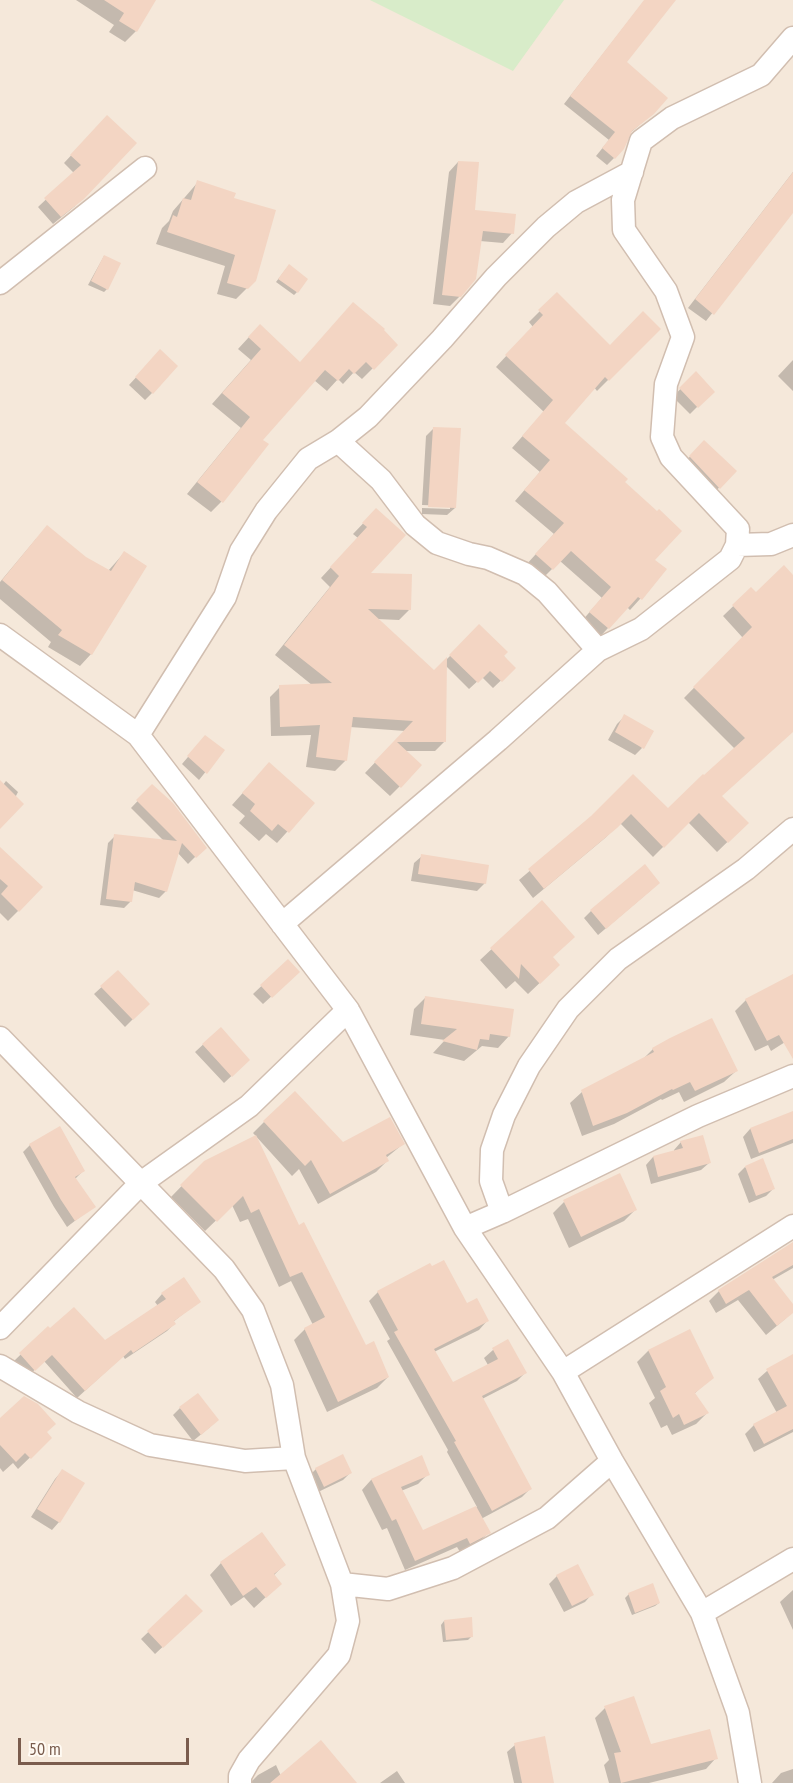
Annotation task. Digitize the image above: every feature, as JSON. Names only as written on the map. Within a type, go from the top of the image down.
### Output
[{"type":"street","points":[[282,924],[507,732],[598,650],[641,629],[730,559],[737,545],[738,529],[671,457],[662,437],[666,384],[683,337],[666,291],[624,230],[623,200],[641,141],[672,118],[761,75],[793,38]]},
{"type":"street","points":[[0,283],[145,168]]},
{"type":"street","points":[[138,735],[225,597],[241,551],[266,511],[308,459],[338,441],[368,417],[442,339],[496,277],[546,227],[576,202],[632,172]]},
{"type":"street","points":[[338,441],[381,480],[415,525],[437,543],[488,558],[525,574],[547,592],[598,650]]},
{"type":"street","points":[[737,545],[771,544],[793,535]]},
{"type":"street","points":[[0,635],[138,735],[348,1010],[465,1228],[563,1372],[612,1461],[702,1612],[738,1713],[750,1783]]},
{"type":"street","points":[[502,1212],[491,1180],[492,1150],[504,1115],[529,1066],[568,1009],[618,959],[746,869],[793,829]]},
{"type":"street","points":[[0,1328],[141,1183],[249,1106],[348,1010]]},
{"type":"street","points":[[0,1038],[225,1269],[253,1310],[282,1385],[294,1458],[342,1584],[348,1621],[339,1655],[249,1760],[240,1776],[240,1783]]},
{"type":"street","points":[[465,1228],[698,1116],[793,1076]]},
{"type":"street","points":[[563,1372],[793,1226]]},
{"type":"street","points":[[0,1366],[78,1412],[150,1445],[245,1461],[294,1458]]},
{"type":"street","points":[[342,1584],[388,1589],[453,1568],[547,1518],[612,1461]]},
{"type":"street","points":[[702,1612],[793,1559]]},
{"type":"shaded area","points":[[0,0],[793,0],[793,1783],[0,1783]]},
{"type":"green space","points":[[370,0],[564,0],[513,71]]},
{"type":"building","points":[[104,0],[156,0],[137,32],[119,21],[124,13]]},
{"type":"building","points":[[644,0],[676,0],[627,62],[668,98],[654,114],[632,131],[624,149],[615,159],[602,148],[615,132],[570,96]]},
{"type":"building","points":[[107,115],[137,143],[84,199],[61,217],[44,198],[81,165],[70,155]]},
{"type":"building","points":[[458,161],[479,162],[475,210],[516,214],[514,234],[483,231],[476,279],[461,297],[442,295]]},
{"type":"building","points":[[793,172],[793,213],[714,315],[695,299]]},
{"type":"building","points":[[197,180],[236,193],[234,198],[276,210],[256,281],[248,289],[227,283],[235,255],[167,232],[173,215],[177,217],[183,198],[191,200]]},
{"type":"building","points":[[104,255],[121,263],[108,290],[91,281]]},
{"type":"building","points":[[289,264],[308,279],[298,293],[278,279]]},
{"type":"building","points":[[557,292],[610,345],[643,311],[661,329],[609,381],[605,377],[565,423],[628,479],[625,482],[682,531],[655,560],[667,569],[642,600],[638,597],[609,629],[589,612],[611,587],[571,551],[553,570],[535,554],[564,523],[524,490],[550,460],[522,436],[553,400],[505,355],[543,315],[538,310]]},
{"type":"building","points":[[353,302],[385,329],[398,345],[374,370],[366,362],[354,374],[349,369],[338,381],[325,370],[263,440],[269,444],[223,503],[197,482],[250,417],[222,393],[261,349],[248,337],[260,324],[300,362]]},
{"type":"building","points":[[160,349],[178,366],[153,394],[135,377]]},
{"type":"building","points":[[696,371],[715,392],[698,408],[679,388]]},
{"type":"building","points":[[433,427],[461,428],[456,508],[428,507]]},
{"type":"building","points":[[704,440],[737,471],[720,489],[689,456]]},
{"type":"building","points":[[376,508],[406,535],[371,573],[412,574],[411,610],[368,609],[434,670],[447,657],[446,742],[397,742],[422,765],[401,788],[374,762],[413,721],[353,717],[347,761],[316,757],[320,725],[280,727],[279,685],[332,683],[284,645],[339,576],[330,567],[367,527],[362,523]]},
{"type":"building","points":[[47,525],[86,557],[111,571],[124,551],[147,566],[92,655],[58,635],[62,630],[2,580]]},
{"type":"building","points":[[784,565],[793,575],[793,732],[722,796],[749,823],[728,843],[699,813],[664,848],[631,814],[544,889],[528,869],[591,816],[633,774],[668,808],[745,738],[693,687],[752,627],[732,605],[751,587],[756,592]]},
{"type":"building","points":[[479,624],[508,652],[504,656],[516,668],[502,682],[490,671],[478,683],[449,655]]},
{"type":"building","points":[[624,714],[654,731],[644,749],[615,732]]},
{"type":"building","points":[[205,735],[225,750],[207,774],[187,756]]},
{"type":"building","points":[[269,762],[315,803],[289,833],[278,824],[272,831],[250,811],[255,804],[242,793]]},
{"type":"building","points":[[0,780],[24,804],[0,829]]},
{"type":"building","points":[[152,784],[173,803],[207,848],[196,858],[182,843],[167,892],[135,882],[132,902],[106,899],[114,834],[177,841],[136,800]]},
{"type":"building","points":[[0,847],[43,887],[19,912],[1,894],[8,886],[0,879]]},
{"type":"building","points":[[421,854],[489,865],[486,884],[418,874]]},
{"type":"building","points":[[645,864],[660,883],[606,929],[590,910]]},
{"type":"building","points":[[542,900],[575,937],[553,957],[560,965],[540,984],[521,964],[519,979],[490,948]]},
{"type":"building","points":[[288,959],[300,972],[272,998],[260,985]]},
{"type":"building","points":[[118,970],[150,1004],[133,1020],[100,986]]},
{"type":"building","points":[[793,974],[793,1059],[779,1035],[767,1041],[745,999]]},
{"type":"building","points":[[425,996],[514,1009],[510,1037],[490,1034],[489,1040],[480,1039],[477,1050],[442,1041],[457,1029],[421,1024]]},
{"type":"building","points":[[712,1018],[738,1071],[695,1091],[690,1082],[627,1113],[593,1126],[581,1090],[654,1052],[652,1048],[670,1038]]},
{"type":"building","points":[[221,1027],[250,1060],[232,1077],[202,1044]]},
{"type":"building","points":[[295,1091],[343,1142],[390,1117],[405,1144],[386,1155],[389,1161],[330,1194],[311,1160],[305,1166],[263,1121]]},
{"type":"building","points":[[793,1111],[793,1139],[759,1153],[750,1128]]},
{"type":"building","points":[[60,1126],[85,1171],[75,1177],[96,1207],[75,1221],[29,1144]]},
{"type":"building","points":[[256,1135],[299,1225],[304,1222],[366,1345],[374,1341],[389,1377],[338,1402],[304,1328],[325,1317],[302,1272],[290,1277],[259,1209],[251,1213],[243,1196],[217,1222],[180,1185],[204,1161]]},
{"type":"building","points":[[703,1135],[711,1163],[658,1177],[653,1156],[683,1148],[680,1141]]},
{"type":"building","points":[[763,1158],[775,1189],[756,1196],[745,1166]]},
{"type":"building","points":[[620,1173],[637,1210],[581,1237],[563,1200]]},
{"type":"building","points":[[793,1242],[793,1265],[772,1277],[793,1304],[793,1313],[777,1326],[749,1290],[726,1304],[718,1290]]},
{"type":"building","points":[[444,1260],[467,1303],[477,1298],[489,1321],[434,1349],[453,1382],[498,1359],[492,1348],[508,1339],[527,1373],[482,1396],[532,1489],[492,1511],[454,1442],[456,1441],[394,1332],[398,1330],[377,1291],[430,1263],[432,1266]]},
{"type":"building","points":[[184,1277],[201,1302],[174,1321],[176,1324],[133,1353],[131,1350],[85,1391],[52,1355],[35,1371],[19,1353],[48,1326],[50,1328],[74,1307],[105,1340],[166,1299],[161,1293]]},
{"type":"building","points":[[690,1329],[714,1378],[695,1393],[709,1413],[684,1425],[679,1414],[673,1418],[660,1391],[666,1387],[648,1350]]},
{"type":"building","points":[[793,1354],[793,1429],[764,1444],[753,1424],[787,1406],[766,1369]]},
{"type":"building","points":[[198,1393],[219,1420],[201,1435],[179,1407]]},
{"type":"building","points":[[24,1396],[38,1404],[56,1424],[47,1432],[52,1438],[31,1459],[25,1453],[16,1462],[0,1445],[0,1418]]},
{"type":"building","points":[[343,1454],[352,1473],[324,1487],[315,1468]]},
{"type":"building","points":[[422,1455],[430,1475],[401,1487],[423,1530],[476,1506],[491,1533],[470,1544],[467,1538],[415,1561],[396,1519],[392,1521],[371,1479]]},
{"type":"building","points":[[62,1469],[85,1483],[60,1523],[37,1509]]},
{"type":"building","points":[[262,1532],[286,1565],[274,1574],[282,1584],[266,1598],[256,1587],[243,1596],[220,1562]]},
{"type":"building","points":[[578,1564],[594,1595],[572,1606],[556,1575]]},
{"type":"building","points":[[653,1583],[660,1603],[635,1613],[628,1593]]},
{"type":"building","points":[[186,1594],[203,1611],[163,1648],[147,1631]]},
{"type":"building","points":[[472,1617],[473,1637],[446,1640],[444,1620]]},
{"type":"building","points":[[634,1696],[651,1744],[710,1729],[718,1759],[621,1783],[614,1753],[621,1752],[604,1706]]},
{"type":"building","points":[[545,1736],[554,1783],[522,1783],[514,1743]]},
{"type":"building","points":[[321,1740],[357,1783],[270,1783]]}]
